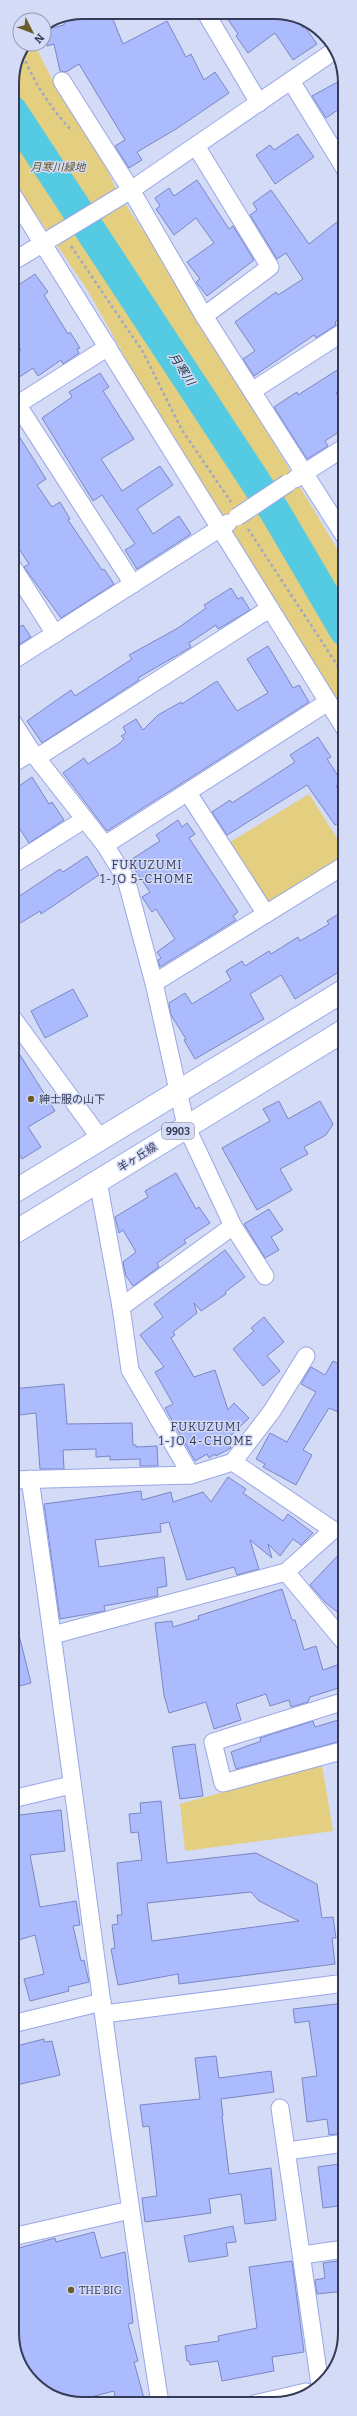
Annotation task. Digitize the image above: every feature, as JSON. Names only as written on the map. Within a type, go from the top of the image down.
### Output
[{"type":"main road","points":[[19,1189],[338,994]]},
{"type":"main road","name":"羊ヶ丘線","points":[[19,1230],[338,1034]]},
{"type":"street","points":[[209,19],[259,103]]},
{"type":"street","points":[[19,257],[131,190],[330,54]]},
{"type":"street","points":[[62,81],[131,190],[204,316],[304,474],[338,515]]},
{"type":"street","points":[[291,81],[338,158]]},
{"type":"street","points":[[196,146],[270,267],[204,316]]},
{"type":"street","points":[[19,205],[108,347],[218,529],[338,718]]},
{"type":"street","points":[[252,391],[338,336]]},
{"type":"street","points":[[19,403],[108,347]]},
{"type":"street","points":[[19,412],[133,584]]},
{"type":"street","points":[[19,657],[338,452]]},
{"type":"street","points":[[19,577],[56,634]]},
{"type":"street","points":[[19,761],[35,754],[269,609]]},
{"type":"street","points":[[105,845],[328,702]]},
{"type":"street","points":[[19,731],[105,845],[126,879],[154,983],[186,1126],[233,1226],[265,1276]]},
{"type":"street","points":[[188,793],[266,914]]},
{"type":"street","points":[[19,861],[85,819]]},
{"type":"street","points":[[154,983],[338,870]]},
{"type":"street","points":[[19,1027],[100,1138]]},
{"type":"street","points":[[98,1181],[121,1307],[130,1370],[191,1475]]},
{"type":"street","points":[[121,1307],[233,1226]]},
{"type":"street","points":[[19,1480],[191,1475],[233,1462],[272,1411],[306,1356]]},
{"type":"street","points":[[233,1462],[338,1530]]},
{"type":"street","points":[[30,1479],[53,1635],[71,1785],[130,2210],[159,2397]]},
{"type":"street","points":[[53,1635],[286,1572],[338,1532]]},
{"type":"street","points":[[286,1572],[338,1635]]},
{"type":"street","points":[[338,1703],[213,1742],[223,1783],[338,1752]]},
{"type":"street","points":[[19,1797],[71,1785]]},
{"type":"street","points":[[19,2023],[103,2008],[338,1984]]},
{"type":"street","points":[[280,2108],[319,2378]]},
{"type":"street","points":[[287,2151],[338,2145]]},
{"type":"street","points":[[19,2235],[130,2210]]},
{"type":"street","points":[[302,2255],[338,2250]]},
{"type":"path","points":[[61,232],[143,352],[182,430],[338,666]]},
{"type":"green space","name":"月寒川緑地","points":[[27,52],[38,52],[51,77],[95,141],[117,192],[166,264],[338,550],[338,708],[144,391],[88,291],[19,189],[19,83],[20,70]]},
{"type":"green space","points":[[309,794],[338,840],[338,867],[276,905],[268,902],[227,844]]},
{"type":"green space","points":[[322,1765],[333,1831],[185,1851],[180,1804]]},
{"type":"building","points":[[113,19],[123,44],[167,21],[186,57],[191,54],[204,80],[215,72],[229,93],[176,129],[137,152],[142,160],[129,168],[115,146],[125,140],[79,64],[66,72],[60,71],[54,44],[52,45],[52,28],[64,25],[64,22],[70,20]]},
{"type":"building","points":[[228,19],[274,19],[291,21],[300,25],[303,28],[305,27],[317,44],[293,60],[275,33],[248,53],[236,36],[238,34]]},
{"type":"building","points":[[338,82],[338,110],[326,118],[312,96]]},
{"type":"building","points":[[298,134],[314,157],[275,184],[256,155],[270,145],[274,150]]},
{"type":"building","points":[[197,180],[229,229],[233,226],[254,260],[207,296],[196,282],[200,279],[187,262],[214,243],[196,218],[174,235],[156,209],[160,206],[155,198],[169,188],[174,196]]},
{"type":"building","points":[[271,190],[309,244],[337,222],[338,223],[338,320],[335,322],[336,325],[316,338],[314,335],[254,376],[243,359],[255,351],[235,322],[276,292],[278,295],[303,279],[286,253],[277,259],[250,215],[257,210],[253,203]]},
{"type":"building","points":[[35,274],[48,292],[44,295],[68,334],[70,332],[80,348],[77,349],[79,353],[63,364],[61,360],[38,376],[33,368],[19,377],[19,351],[21,350],[19,347],[19,285]]},
{"type":"building","points":[[338,369],[338,392],[336,393],[338,396],[338,433],[325,441],[328,446],[307,459],[274,407],[297,392],[298,395]]},
{"type":"building","points":[[100,373],[109,387],[103,391],[134,439],[101,459],[122,491],[160,466],[173,485],[137,509],[153,534],[179,516],[191,534],[137,569],[125,550],[135,544],[102,495],[93,501],[42,418],[72,397],[69,392]]},
{"type":"building","points":[[19,436],[46,479],[37,485],[52,507],[60,502],[70,519],[68,520],[102,570],[104,569],[114,584],[61,618],[24,567],[29,564],[19,549]]},
{"type":"building","points":[[231,588],[238,599],[242,597],[250,610],[218,629],[216,625],[189,643],[191,647],[138,678],[139,680],[42,743],[27,721],[71,690],[75,696],[132,659],[129,655],[178,628],[206,608],[204,605]]},
{"type":"building","points":[[23,625],[31,637],[19,645],[19,628]]},
{"type":"building","points":[[268,646],[293,688],[299,685],[309,702],[107,831],[63,773],[84,758],[88,764],[119,744],[124,739],[121,736],[126,733],[123,727],[136,719],[143,730],[158,715],[181,702],[182,704],[217,681],[237,711],[268,693],[247,659]]},
{"type":"building","points":[[318,737],[331,757],[327,759],[338,776],[338,785],[336,786],[338,789],[338,823],[335,825],[307,785],[227,835],[212,812],[230,800],[232,803],[295,762],[290,755]]},
{"type":"building","points":[[32,777],[49,804],[52,802],[64,820],[29,843],[19,828],[19,786]]},
{"type":"building","points":[[178,820],[182,827],[187,823],[195,834],[189,838],[238,912],[233,916],[236,920],[160,967],[158,960],[161,958],[157,952],[175,939],[156,909],[152,912],[142,897],[150,892],[129,861],[160,841],[156,835]]},
{"type":"building","points":[[87,856],[99,875],[41,914],[40,911],[19,924],[19,896],[60,869],[63,872]]},
{"type":"building","points":[[338,914],[338,972],[295,999],[281,975],[250,994],[264,1019],[195,1059],[184,1040],[186,1039],[171,1015],[169,1003],[185,993],[192,1004],[231,980],[226,971],[242,961],[245,966],[269,951],[271,954],[298,937],[300,941],[329,924],[327,921]]},
{"type":"building","points":[[73,989],[88,1016],[45,1038],[31,1011]]},
{"type":"building","points":[[19,1053],[55,1111],[28,1127],[41,1147],[22,1159],[19,1154]]},
{"type":"building","points":[[279,1101],[288,1119],[320,1101],[333,1124],[326,1135],[304,1147],[308,1154],[280,1169],[292,1190],[257,1210],[222,1148],[270,1121],[263,1109]]},
{"type":"building","points":[[176,1173],[196,1209],[199,1207],[210,1223],[184,1240],[186,1243],[157,1263],[159,1267],[133,1286],[126,1276],[123,1262],[136,1252],[123,1230],[119,1233],[115,1217],[148,1197],[145,1191]]},
{"type":"building","points":[[269,1209],[283,1230],[271,1237],[279,1250],[265,1258],[244,1224]]},
{"type":"building","points":[[225,1250],[245,1277],[225,1292],[226,1294],[201,1311],[194,1303],[197,1313],[173,1332],[175,1335],[171,1338],[194,1377],[215,1370],[228,1410],[234,1403],[249,1418],[226,1440],[231,1448],[209,1458],[207,1454],[195,1461],[165,1408],[173,1404],[155,1372],[164,1367],[140,1335],[163,1317],[154,1304]]},
{"type":"building","points":[[264,1317],[284,1342],[267,1356],[280,1371],[263,1386],[233,1349],[254,1331],[251,1328]]},
{"type":"building","points":[[333,1361],[338,1364],[338,1412],[329,1408],[303,1450],[312,1455],[296,1485],[263,1467],[265,1464],[256,1459],[270,1433],[287,1442],[316,1392],[301,1384],[311,1367],[325,1375]]},
{"type":"building","points":[[64,1384],[67,1424],[132,1423],[133,1445],[136,1445],[136,1447],[157,1446],[158,1466],[140,1466],[140,1459],[110,1460],[110,1456],[96,1457],[96,1449],[63,1450],[64,1469],[40,1469],[36,1413],[19,1415],[19,1388]]},
{"type":"building","points":[[228,1477],[246,1489],[243,1493],[283,1521],[288,1514],[313,1533],[301,1545],[293,1539],[280,1556],[268,1544],[272,1558],[250,1540],[259,1569],[237,1575],[234,1567],[187,1580],[169,1522],[160,1524],[161,1532],[95,1540],[99,1567],[164,1557],[167,1586],[157,1588],[158,1596],[104,1606],[105,1611],[60,1619],[44,1504],[141,1491],[142,1500],[171,1492],[173,1502],[203,1492],[211,1502]]},
{"type":"building","points":[[338,1555],[338,1612],[326,1603],[310,1585]]},
{"type":"building","points":[[282,1589],[292,1620],[295,1620],[304,1650],[316,1646],[323,1670],[338,1665],[338,1688],[310,1697],[308,1702],[291,1707],[289,1700],[270,1706],[266,1694],[236,1704],[241,1720],[214,1729],[206,1702],[169,1713],[164,1695],[155,1623],[172,1621],[173,1627],[199,1619],[198,1616]]},
{"type":"building","points":[[19,1635],[31,1683],[19,1686]]},
{"type":"building","points":[[338,1720],[338,1742],[236,1769],[231,1752],[261,1741],[260,1738],[313,1721],[315,1727]]},
{"type":"building","points":[[195,1744],[203,1796],[180,1799],[172,1747]]},
{"type":"building","points":[[161,1801],[167,1863],[256,1853],[317,1884],[322,1918],[333,1917],[336,1938],[332,1938],[335,1964],[179,1984],[178,1974],[118,1985],[111,1949],[115,1948],[112,1925],[118,1924],[117,1915],[122,1915],[117,1863],[142,1860],[138,1832],[131,1833],[129,1814],[141,1813],[140,1803]],"holes":[[[251,1892],[259,1901],[299,1921],[152,1941],[147,1903]]]},
{"type":"building","points":[[61,1810],[65,1851],[30,1855],[40,1907],[76,1901],[80,1925],[73,1926],[81,1961],[84,1960],[89,1982],[68,1987],[69,1991],[30,2001],[24,1979],[44,1974],[35,1935],[19,1940],[19,1815]]},
{"type":"building","points":[[338,2004],[338,2134],[329,2135],[327,2119],[307,2122],[302,2078],[317,2076],[309,2021],[295,2023],[293,2009]]},
{"type":"building","points":[[44,2039],[44,2042],[52,2041],[60,2075],[19,2084],[19,2045]]},
{"type":"building","points":[[216,2056],[219,2078],[271,2071],[274,2092],[221,2099],[229,2174],[271,2168],[276,2220],[245,2224],[241,2194],[209,2199],[211,2213],[145,2222],[142,2198],[157,2196],[149,2126],[143,2127],[140,2105],[200,2099],[195,2058]]},
{"type":"building","points":[[338,2164],[338,2206],[323,2208],[318,2167]]},
{"type":"building","points":[[233,2226],[236,2242],[226,2243],[228,2256],[189,2262],[184,2236]]},
{"type":"building","name":"THE BIG","points":[[94,2232],[101,2258],[125,2252],[133,2323],[128,2324],[138,2361],[134,2362],[144,2397],[115,2397],[114,2391],[91,2397],[70,2396],[58,2392],[44,2384],[30,2369],[24,2358],[19,2337],[19,2248],[55,2238],[56,2242]]},
{"type":"building","points":[[292,2261],[304,2352],[272,2357],[274,2371],[222,2381],[218,2361],[190,2365],[189,2361],[187,2361],[185,2346],[219,2341],[218,2336],[257,2328],[249,2267]]},
{"type":"building","points":[[338,2261],[338,2292],[317,2294],[315,2280],[325,2278],[323,2263]]},
{"type":"waterway","name":"月寒川","points":[[19,122],[274,510],[338,619]]},
{"type":"place","name":"紳士服の山下","points":[[31,1099]]},
{"type":"place","name":"THE BIG","points":[[71,2290]]},
{"type":"district","name":"FUKUZUMI 1-JO 5-CHOME","points":[[147,872]]},
{"type":"district","name":"FUKUZUMI 1-JO 4-CHOME","points":[[206,1434]]}]
